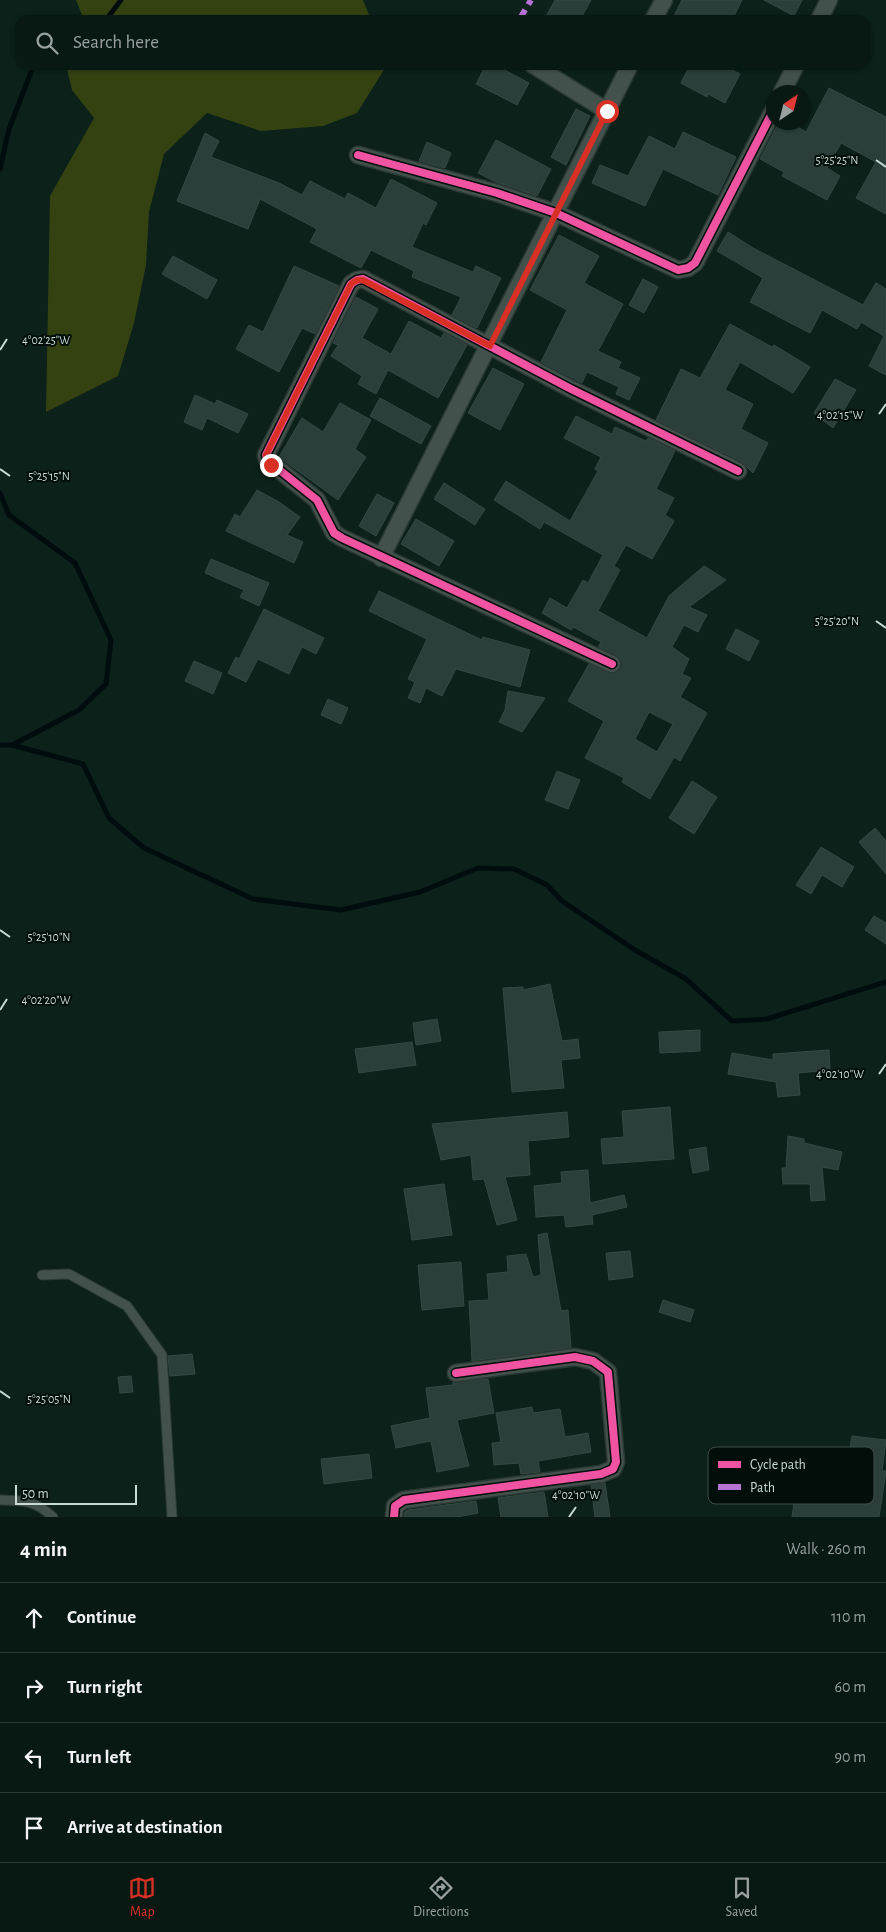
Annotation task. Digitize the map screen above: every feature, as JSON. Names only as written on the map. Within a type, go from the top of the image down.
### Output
[{"type":"street","points":[[656,15],[664,0]]},
{"type":"street","points":[[822,15],[829,0]]},
{"type":"street","points":[[541,70],[607,111]]},
{"type":"street","points":[[381,558],[490,346],[628,70]]},
{"type":"street","points":[[786,85],[793,70]]},
{"type":"street","points":[[358,155],[497,193],[556,213],[678,270],[688,268],[695,263],[766,125]]},
{"type":"street","points":[[612,664],[381,558],[334,534],[317,500],[271,465],[266,455],[351,284],[357,280],[363,280],[653,431],[738,471]]},
{"type":"street","points":[[394,1517],[395,1506],[404,1500],[601,1474],[613,1468],[616,1462],[608,1372],[593,1361],[575,1357],[456,1373]]},
{"type":"lane","points":[[42,1275],[69,1274],[127,1306],[162,1355],[172,1517]]},
{"type":"lane","points":[[0,1500],[26,1500],[42,1507],[53,1517]]},
{"type":"green space","points":[[76,0],[363,0],[369,15],[82,15]]},
{"type":"green space","points":[[67,70],[384,70],[357,113],[323,126],[261,131],[207,113],[164,154],[149,212],[146,265],[134,323],[118,376],[46,412],[50,196],[94,118],[72,90]]},
{"type":"building","points":[[555,0],[591,0],[583,15],[547,15]]},
{"type":"building","points":[[682,0],[742,0],[734,15],[674,15]]},
{"type":"building","points":[[764,0],[802,0],[794,15]]},
{"type":"building","points":[[483,70],[504,70],[529,83],[517,105],[476,84]]},
{"type":"building","points":[[688,70],[732,70],[740,74],[725,103],[708,94],[707,97],[681,83]]},
{"type":"building","points":[[829,88],[886,117],[886,214],[856,198],[876,162],[841,143],[827,168],[840,176],[827,200],[782,176],[784,172],[760,159],[775,130],[803,130],[806,132],[811,130],[811,122]]},
{"type":"building","points":[[576,109],[590,116],[566,165],[551,157]]},
{"type":"building","points":[[683,132],[736,157],[718,195],[663,169],[645,206],[592,183],[600,165],[628,176],[649,136],[675,149]]},
{"type":"building","points":[[205,133],[219,141],[211,157],[279,183],[302,195],[310,181],[345,199],[348,193],[376,208],[391,179],[437,203],[426,225],[423,223],[412,247],[473,272],[476,266],[501,278],[477,328],[452,315],[461,297],[412,277],[414,271],[371,250],[361,268],[310,242],[317,229],[260,199],[248,229],[177,201]]},
{"type":"building","points":[[496,140],[551,169],[537,196],[496,182],[478,173]]},
{"type":"building","points":[[427,142],[451,153],[445,168],[419,161]]},
{"type":"building","points":[[728,232],[753,248],[863,305],[876,283],[886,289],[886,375],[869,366],[884,336],[861,322],[857,329],[822,310],[810,333],[750,302],[763,278],[717,251]]},
{"type":"building","points":[[559,235],[599,256],[584,283],[623,304],[598,351],[621,362],[618,368],[640,378],[629,400],[616,394],[619,387],[587,372],[582,383],[541,362],[567,310],[530,290]]},
{"type":"building","points":[[173,256],[217,280],[207,299],[162,274]]},
{"type":"building","points":[[294,266],[339,286],[315,334],[302,328],[279,372],[236,349],[249,325],[263,332]]},
{"type":"building","points":[[643,279],[658,287],[644,313],[629,305]]},
{"type":"building","points":[[356,297],[378,309],[362,338],[391,354],[409,321],[441,338],[444,333],[467,345],[438,398],[388,370],[376,394],[358,384],[362,376],[331,356],[338,345],[333,343]]},
{"type":"building","points":[[730,324],[772,347],[774,345],[810,367],[793,393],[740,362],[725,390],[753,404],[741,429],[768,443],[753,473],[742,462],[656,420],[681,369],[700,378]]},
{"type":"building","points":[[493,368],[524,384],[500,430],[468,413]]},
{"type":"building","points":[[835,379],[856,390],[833,428],[814,413]]},
{"type":"building","points":[[195,395],[215,404],[217,400],[248,414],[238,433],[207,418],[202,430],[184,422]]},
{"type":"building","points":[[380,398],[431,426],[421,444],[370,416]]},
{"type":"building","points":[[340,403],[371,420],[355,449],[366,457],[338,500],[279,457],[302,418],[323,432]]},
{"type":"building","points":[[576,416],[612,434],[615,427],[646,441],[648,438],[675,451],[656,489],[674,498],[665,515],[674,521],[652,559],[626,545],[614,566],[620,570],[598,611],[647,638],[669,596],[704,566],[726,580],[689,607],[707,615],[698,632],[684,625],[672,647],[689,659],[682,674],[691,678],[680,697],[707,713],[680,761],[674,757],[650,799],[622,782],[624,778],[585,758],[604,721],[568,701],[589,664],[613,674],[621,668],[620,659],[598,647],[601,642],[573,627],[571,630],[542,613],[550,598],[567,608],[583,580],[588,583],[603,555],[544,522],[540,529],[494,500],[506,481],[570,521],[598,471],[595,469],[601,457],[564,438]],"holes":[[[649,712],[673,724],[657,752],[635,739]]]},
{"type":"building","points":[[444,483],[485,509],[475,525],[434,499]]},
{"type":"building","points":[[257,490],[279,502],[300,517],[287,535],[303,542],[294,563],[226,531],[235,514],[240,517]]},
{"type":"building","points":[[377,494],[394,503],[376,536],[359,526]]},
{"type":"building","points":[[416,519],[454,541],[439,566],[401,544]]},
{"type":"building","points":[[211,559],[269,583],[259,606],[240,597],[244,590],[205,573]]},
{"type":"building","points":[[379,591],[482,640],[483,637],[530,650],[520,687],[456,669],[442,696],[426,688],[420,703],[408,698],[415,682],[408,679],[427,639],[369,611]]},
{"type":"building","points":[[264,609],[324,638],[316,654],[302,647],[289,674],[258,659],[246,682],[228,673],[236,657],[239,659]]},
{"type":"building","points":[[736,629],[759,641],[749,661],[726,649]]},
{"type":"building","points":[[194,661],[222,673],[213,694],[185,681]]},
{"type":"building","points":[[508,691],[545,698],[522,732],[499,722],[505,710]]},
{"type":"building","points":[[328,699],[348,708],[341,724],[321,715]]},
{"type":"building","points":[[557,771],[580,780],[568,809],[545,800]]},
{"type":"building","points":[[692,781],[717,797],[694,834],[669,818]]},
{"type":"building","points":[[875,828],[886,841],[886,874],[859,842]]},
{"type":"building","points":[[821,847],[854,867],[842,887],[822,875],[811,894],[796,885]]},
{"type":"building","points":[[874,916],[886,923],[886,944],[865,930]]},
{"type":"building","points":[[550,984],[562,1041],[578,1039],[580,1058],[561,1060],[564,1088],[512,1092],[503,988],[523,987],[523,990]]},
{"type":"building","points":[[437,1019],[441,1041],[416,1045],[413,1023]]},
{"type":"building","points":[[700,1030],[700,1051],[660,1053],[659,1032]]},
{"type":"building","points":[[412,1042],[416,1065],[359,1073],[355,1049]]},
{"type":"building","points":[[829,1050],[830,1070],[798,1073],[800,1095],[778,1097],[776,1082],[728,1074],[732,1053],[773,1060],[773,1054]]},
{"type":"building","points":[[670,1107],[674,1159],[603,1164],[601,1139],[624,1137],[622,1111]]},
{"type":"building","points":[[567,1112],[569,1137],[528,1141],[530,1175],[505,1177],[517,1220],[497,1225],[484,1179],[473,1180],[471,1155],[441,1160],[432,1124]]},
{"type":"building","points":[[788,1136],[804,1139],[804,1143],[842,1152],[838,1170],[822,1167],[825,1200],[811,1201],[810,1184],[783,1184],[782,1168],[786,1168]]},
{"type":"building","points":[[706,1147],[709,1170],[693,1173],[689,1150]]},
{"type":"building","points":[[588,1170],[590,1203],[624,1195],[627,1207],[592,1215],[593,1224],[566,1227],[564,1215],[536,1217],[534,1186],[562,1183],[561,1172]]},
{"type":"building","points":[[444,1184],[452,1235],[412,1240],[404,1189]]},
{"type":"building","points":[[547,1233],[561,1311],[568,1310],[571,1348],[472,1361],[469,1301],[489,1300],[487,1274],[508,1272],[507,1256],[526,1254],[533,1277],[541,1275],[538,1235]]},
{"type":"building","points":[[630,1251],[633,1277],[609,1280],[606,1253]]},
{"type":"building","points":[[461,1262],[464,1306],[422,1310],[418,1265]]},
{"type":"building","points":[[663,1300],[694,1310],[690,1322],[659,1312]]},
{"type":"building","points":[[192,1354],[195,1374],[170,1376],[168,1356]]},
{"type":"building","points":[[131,1376],[133,1392],[120,1393],[118,1377]]},
{"type":"building","points":[[488,1379],[494,1413],[457,1420],[469,1466],[437,1472],[431,1441],[396,1448],[391,1426],[430,1418],[426,1388],[453,1385],[453,1382]]},
{"type":"building","points":[[532,1407],[533,1413],[560,1409],[565,1437],[588,1433],[591,1452],[538,1461],[540,1472],[521,1474],[519,1463],[494,1465],[492,1443],[501,1442],[496,1413]]},
{"type":"building","points":[[852,1436],[886,1440],[882,1471],[886,1471],[879,1517],[792,1517],[794,1504],[874,1504],[874,1447],[850,1447]]},
{"type":"building","points":[[369,1454],[372,1478],[324,1484],[321,1459]]},
{"type":"building","points":[[605,1483],[610,1517],[595,1517],[591,1485]]},
{"type":"building","points":[[544,1492],[548,1517],[501,1517],[498,1498]]},
{"type":"building","points":[[476,1501],[478,1513],[457,1517],[404,1517],[405,1512],[408,1510]]},
{"type":"waterway","points":[[110,15],[121,0]]},
{"type":"waterway","points":[[0,169],[9,129],[32,70]]},
{"type":"waterway","points":[[0,493],[9,515],[75,563],[111,640],[106,684],[79,710],[12,745]]},
{"type":"waterway","points":[[0,745],[12,745],[83,764],[109,818],[144,848],[253,899],[341,910],[420,892],[478,868],[514,869],[547,885],[562,901],[635,950],[686,979],[732,1021],[767,1019],[886,982]]},
{"type":"marked path","points":[[522,15],[531,0]]},
{"type":"cycle path","points":[[358,155],[497,193],[556,213],[678,270],[688,268],[695,263],[766,125]]},
{"type":"cycle path","points":[[612,664],[342,538],[334,533],[317,500],[267,460],[266,455],[351,284],[363,279],[571,389],[738,471]]},
{"type":"cycle path","points":[[394,1517],[395,1506],[404,1500],[601,1474],[613,1469],[616,1462],[608,1372],[593,1361],[575,1357],[456,1373]]},
{"type":"route","points":[[271,465],[266,455],[351,284],[357,280],[363,280],[490,346],[607,111]]}]
